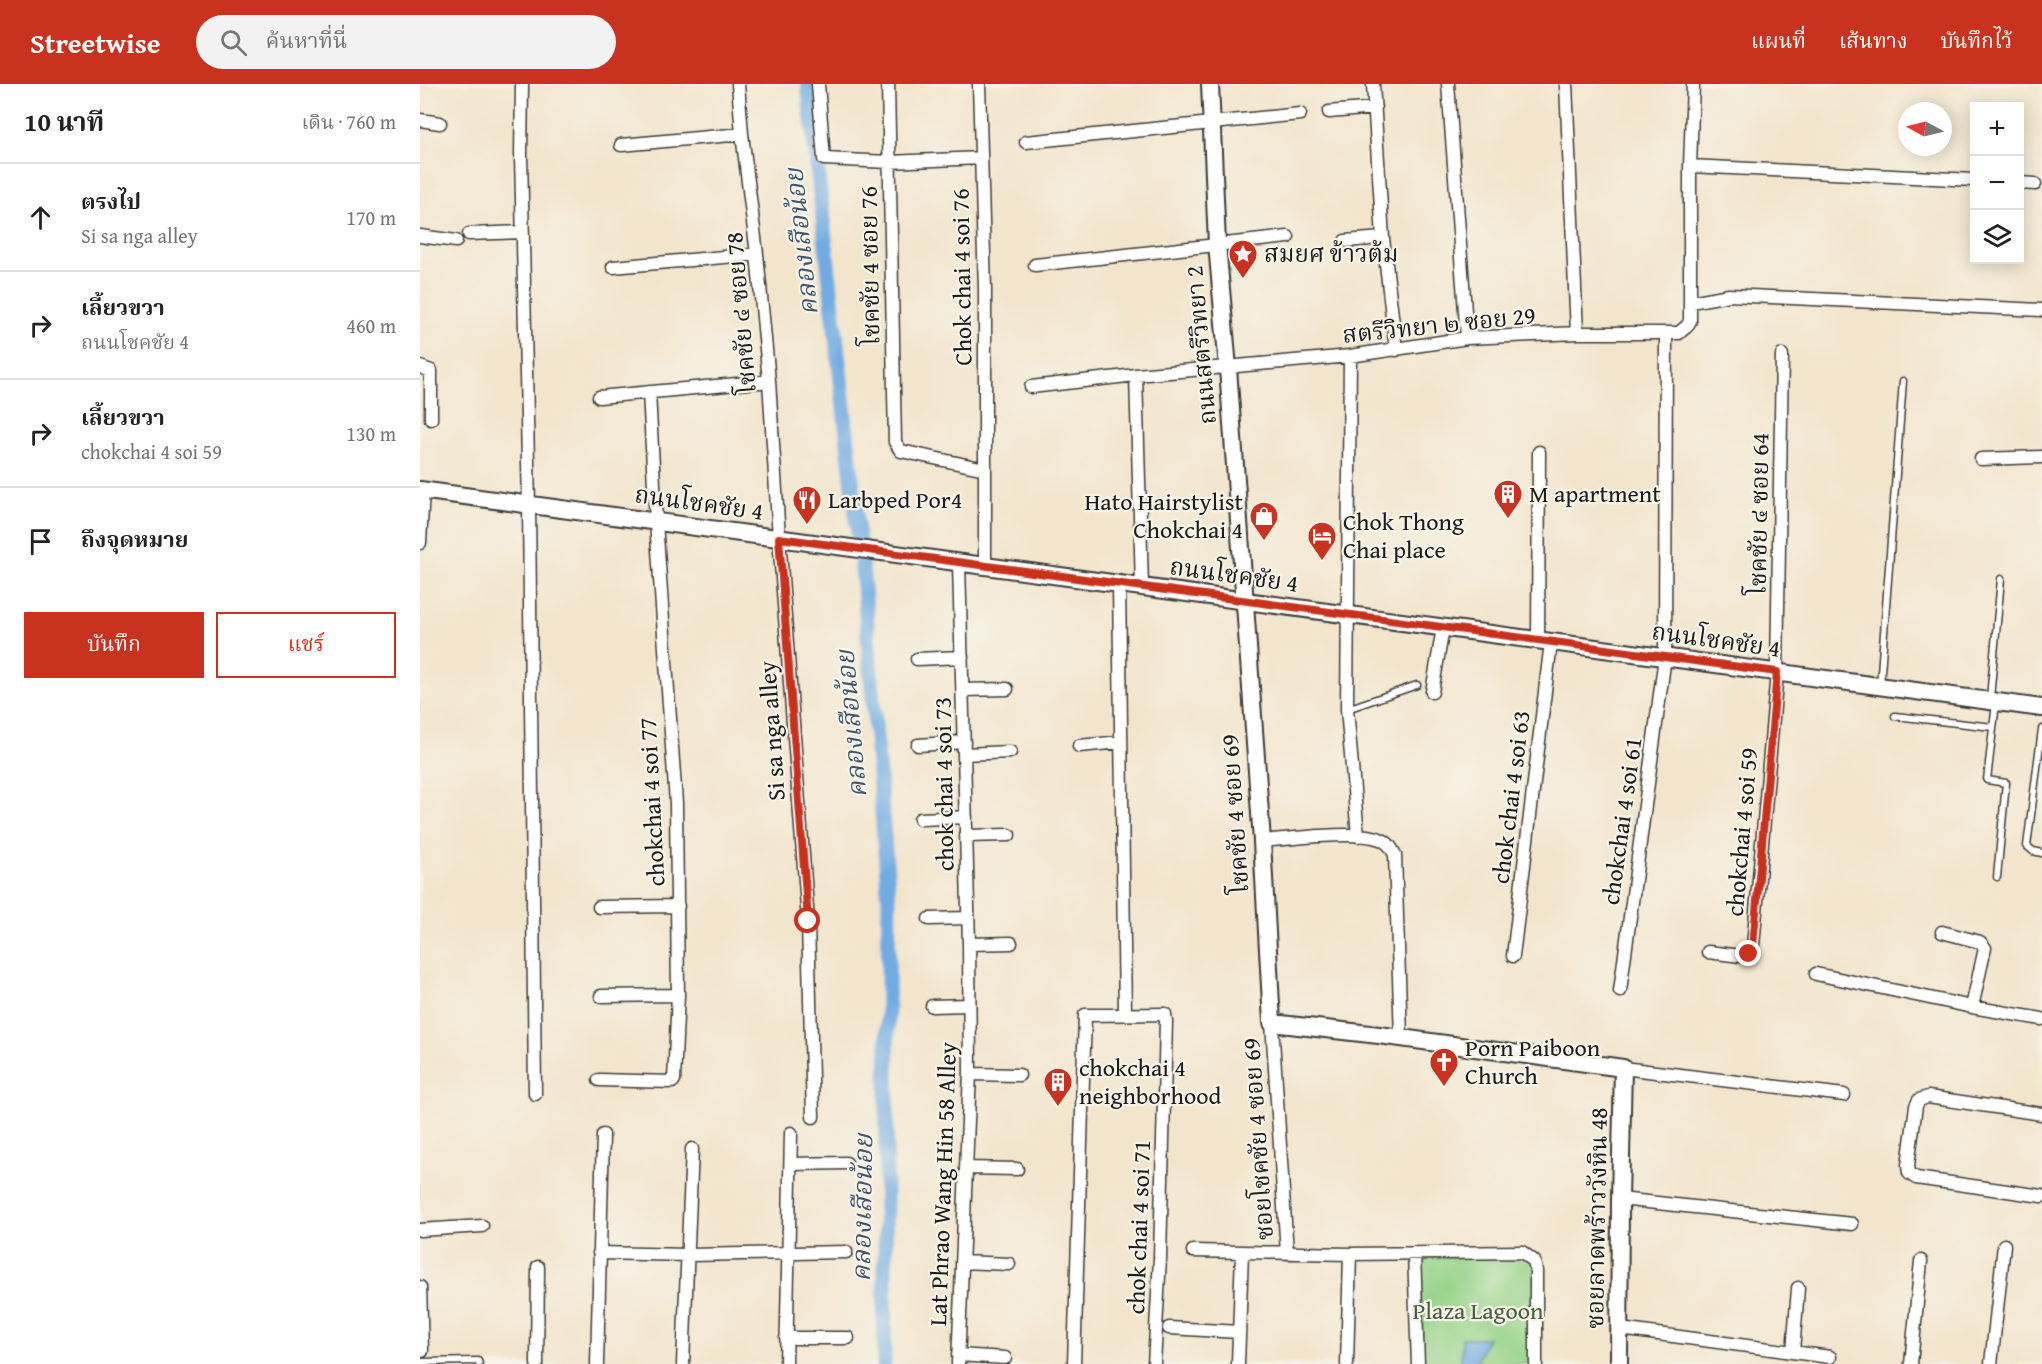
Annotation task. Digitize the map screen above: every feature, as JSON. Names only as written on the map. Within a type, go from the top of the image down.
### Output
[{"type":"street","points":[[522,84],[535,1094]]},
{"type":"street","name":"โชคชัย ๔ ซอย 78","points":[[738,84],[769,381],[779,538]]},
{"type":"street","points":[[818,84],[824,159],[889,162],[981,158]]},
{"type":"street","name":"โชคชัย 4 ซอย 76","points":[[888,84],[895,442],[901,451],[985,469]]},
{"type":"street","name":"Chok chai 4 soi 76","points":[[979,84],[985,290],[985,566]]},
{"type":"street","name":"ถนนสตรีวิทยา 2","points":[[1210,84],[1217,244],[1244,601]]},
{"type":"street","points":[[1373,84],[1383,238],[1395,350]]},
{"type":"street","points":[[1448,84],[1467,338]]},
{"type":"street","points":[[1566,84],[1576,333]]},
{"type":"street","points":[[1693,84],[1690,166],[1691,302],[1729,295],[2042,310]]},
{"type":"street","points":[[1329,112],[1375,108]]},
{"type":"street","points":[[1026,142],[1300,114]]},
{"type":"street","points":[[420,120],[440,123]]},
{"type":"street","points":[[621,145],[742,134]]},
{"type":"street","points":[[1690,166],[1970,180]]},
{"type":"street","points":[[2024,183],[2035,184]]},
{"type":"street","points":[[469,234],[523,232]]},
{"type":"street","points":[[420,236],[456,241]]},
{"type":"street","points":[[1035,265],[1288,237]]},
{"type":"street","points":[[1345,241],[1383,238]]},
{"type":"street","points":[[613,267],[757,254]]},
{"type":"street","name":"สตรีวิทยา ๒ ซอย 29","points":[[1031,387],[1350,356],[1467,338],[1576,333],[1666,335],[1679,333],[1687,326],[1690,321],[1691,302]]},
{"type":"street","name":"chokchai 4 soi 61","points":[[1620,991],[1665,657],[1666,335]]},
{"type":"street","name":"โชคชัย ๔ ซอย 64","points":[[1777,672],[1782,355]]},
{"type":"street","points":[[1350,356],[1347,709],[1358,836]]},
{"type":"street","points":[[420,367],[431,371],[431,419]]},
{"type":"street","points":[[1136,375],[1142,587]]},
{"type":"street","points":[[599,397],[769,381]]},
{"type":"street","name":"chokchai 4 soi 77","points":[[599,1080],[674,1081],[678,995],[676,803],[649,392]]},
{"type":"street","name":"chok chai 4 soi 63","points":[[1513,957],[1544,641],[1539,452]]},
{"type":"street","points":[[1981,459],[2042,457]]},
{"type":"street","points":[[420,543],[421,490]]},
{"type":"street","name":"ถนนโชคชัย 4","points":[[421,490],[2042,708]]},
{"type":"street","name":"Si sa nga alley","points":[[779,538],[808,921],[813,1117]]},
{"type":"street","name":"chok chai 4 soi 73","points":[[959,563],[969,1005]]},
{"type":"street","points":[[1074,1364],[1085,1015],[1125,1014],[1119,584]]},
{"type":"street","name":"โชคชัย 4 ซอย 69","points":[[1244,601],[1262,841],[1272,1023]]},
{"type":"street","points":[[1432,692],[1443,628]]},
{"type":"street","points":[[917,659],[962,657]]},
{"type":"street","name":"chokchai 4 soi 59","points":[[1708,952],[1741,956],[1749,954],[1753,946],[1777,672]]},
{"type":"street","points":[[963,690],[1007,689]]},
{"type":"street","points":[[1078,746],[1121,742]]},
{"type":"street","points":[[918,745],[1010,752]]},
{"type":"street","points":[[920,819],[966,817]]},
{"type":"street","points":[[966,836],[1009,835]]},
{"type":"street","points":[[1262,841],[1358,836],[1378,838],[1389,844],[1395,855],[1401,1038]]},
{"type":"street","points":[[598,907],[678,906]]},
{"type":"street","points":[[929,919],[968,918]]},
{"type":"street","points":[[1942,932],[1980,942],[1985,948],[1972,1007]]},
{"type":"street","points":[[969,944],[1011,943]]},
{"type":"street","points":[[1816,974],[1972,1007],[2042,1018]]},
{"type":"street","points":[[601,996],[678,995]]},
{"type":"street","points":[[932,1006],[969,1005]]},
{"type":"street","name":"Lat Phrao Wang Hin 58 Alley","points":[[958,1359],[970,1074],[969,1005]]},
{"type":"street","name":"chok chai 4 soi 71","points":[[1125,1014],[1165,1014],[1166,1020],[1160,1269],[1154,1364]]},
{"type":"street","points":[[1272,1023],[1844,1095]]},
{"type":"street","name":"ซอยโชคชัย 4 ซอย 69","points":[[1272,1023],[1287,1253]]},
{"type":"street","name":"ซอยลาดพร้าววังหิน 48","points":[[1619,1364],[1623,1068]]},
{"type":"street","points":[[970,1074],[1019,1075]]},
{"type":"street","points":[[2042,1114],[1928,1097],[1919,1100],[1916,1106],[1908,1166],[1909,1173],[1916,1178],[2042,1196]]},
{"type":"street","points":[[786,1364],[791,1133]]},
{"type":"street","points":[[597,1364],[603,1135]]},
{"type":"street","points":[[683,1364],[692,1149]]},
{"type":"street","points":[[791,1164],[846,1163]]},
{"type":"street","points":[[966,1168],[1017,1168]]},
{"type":"street","points":[[1620,1199],[1852,1224]]},
{"type":"street","points":[[420,1230],[482,1226]]},
{"type":"street","points":[[1991,1364],[2004,1245]]},
{"type":"street","points":[[1193,1251],[1350,1254],[1522,1252],[1534,1261],[1536,1270],[1536,1364]]},
{"type":"street","points":[[599,1253],[688,1255],[846,1252]]},
{"type":"street","points":[[1238,1364],[1242,1253]]},
{"type":"street","points":[[1414,1253],[1418,1364]]},
{"type":"street","points":[[1347,1364],[1350,1254]]},
{"type":"street","points":[[1911,1364],[1921,1261]]},
{"type":"street","points":[[962,1262],[1009,1264]]},
{"type":"street","points":[[537,1364],[538,1268]]},
{"type":"street","points":[[420,1287],[421,1357]]},
{"type":"street","points":[[1793,1352],[1798,1288]]},
{"type":"street","points":[[1169,1328],[1239,1332]]},
{"type":"street","points":[[1620,1329],[1830,1357]]},
{"type":"street","points":[[786,1338],[848,1338]]},
{"type":"street","points":[[958,1359],[1005,1358]]},
{"type":"lane","points":[[1880,686],[1903,381]]},
{"type":"lane","points":[[1997,876],[2006,783],[1987,780],[1993,727],[2001,579]]},
{"type":"lane","points":[[1347,709],[1416,686]]},
{"type":"lane","points":[[1895,716],[1993,727]]},
{"type":"lane","points":[[2042,729],[2027,846],[2033,851],[2042,853]]},
{"type":"lane","points":[[421,1357],[478,1361],[478,1364]]},
{"type":"green space","name":"Plaza Lagoon","points":[[1519,1255],[1535,1260],[1535,1364],[1421,1364],[1420,1264],[1429,1258]]},
{"type":"water","points":[[1462,1338],[1488,1338],[1477,1364],[1461,1364]]},
{"type":"waterway","name":"คลองเสือน้อย","points":[[808,84],[864,587],[889,900],[884,1364]]},
{"type":"place","name":"สมยศ ข้าวต้ม","points":[[1243,280]]},
{"type":"place","name":"M apartment","points":[[1508,520]]},
{"type":"place","name":"Larbped Por4","points":[[807,526]]},
{"type":"place","name":"Hato Hairstylist Chokchai 4","points":[[1264,542]]},
{"type":"place","name":"Chok Thong Chai place","points":[[1322,562]]},
{"type":"place","name":"Porn Paiboon Church","points":[[1444,1088]]},
{"type":"place","name":"chokchai 4 neighborhood","points":[[1058,1108]]},
{"type":"route","points":[[808,921],[779,538],[1777,672],[1753,946],[1749,954]]}]
